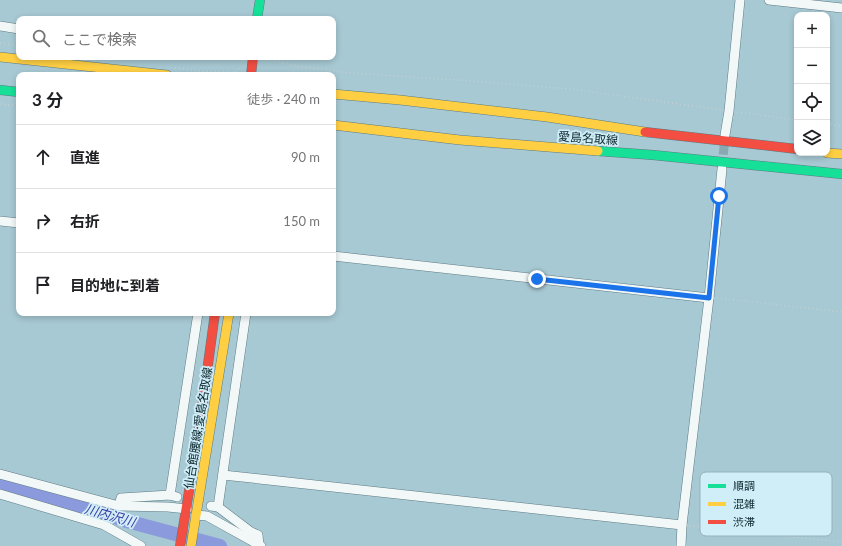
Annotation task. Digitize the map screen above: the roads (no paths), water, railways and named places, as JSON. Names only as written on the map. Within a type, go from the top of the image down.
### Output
[{"type":"main road","points":[[257,16],[260,0]]},
{"type":"main road","points":[[0,57],[16,59]]},
{"type":"main road","points":[[28,60],[139,72]]},
{"type":"main road","points":[[251,72],[253,60]]},
{"type":"main road","points":[[0,90],[16,92]]},
{"type":"main road","name":"愛島名取線","points":[[336,94],[547,117],[638,131],[794,149]]},
{"type":"main road","name":"愛島名取線","points":[[336,125],[460,140],[653,155],[842,174]]},
{"type":"main road","points":[[830,153],[842,154]]},
{"type":"main road","name":"仙台館腰線;愛島名取線","points":[[180,546],[203,409],[215,316]]},
{"type":"main road","name":"仙台館腰線;愛島名取線","points":[[191,546],[229,316]]},
{"type":"street","points":[[725,135],[729,111],[740,0]]},
{"type":"street","points":[[769,0],[842,8]]},
{"type":"street","points":[[0,26],[16,29]]},
{"type":"street","points":[[681,546],[682,525],[709,298],[722,169]]},
{"type":"street","points":[[0,221],[16,223]]},
{"type":"street","points":[[336,256],[709,298]]},
{"type":"street","points":[[120,506],[121,498],[173,496],[198,316]]},
{"type":"street","points":[[246,316],[223,475],[215,506],[258,535],[260,546]]},
{"type":"street","points":[[0,474],[120,506],[187,509]]},
{"type":"street","points":[[223,475],[682,525]]},
{"type":"street","points":[[0,494],[104,525],[141,546]]},
{"type":"street","points":[[196,519],[208,516],[260,546]]},
{"type":"waterway","name":"川内沢川","points":[[0,485],[102,512],[123,520],[220,546]]},
{"type":"tunnel","points":[[722,168],[725,137]]}]
